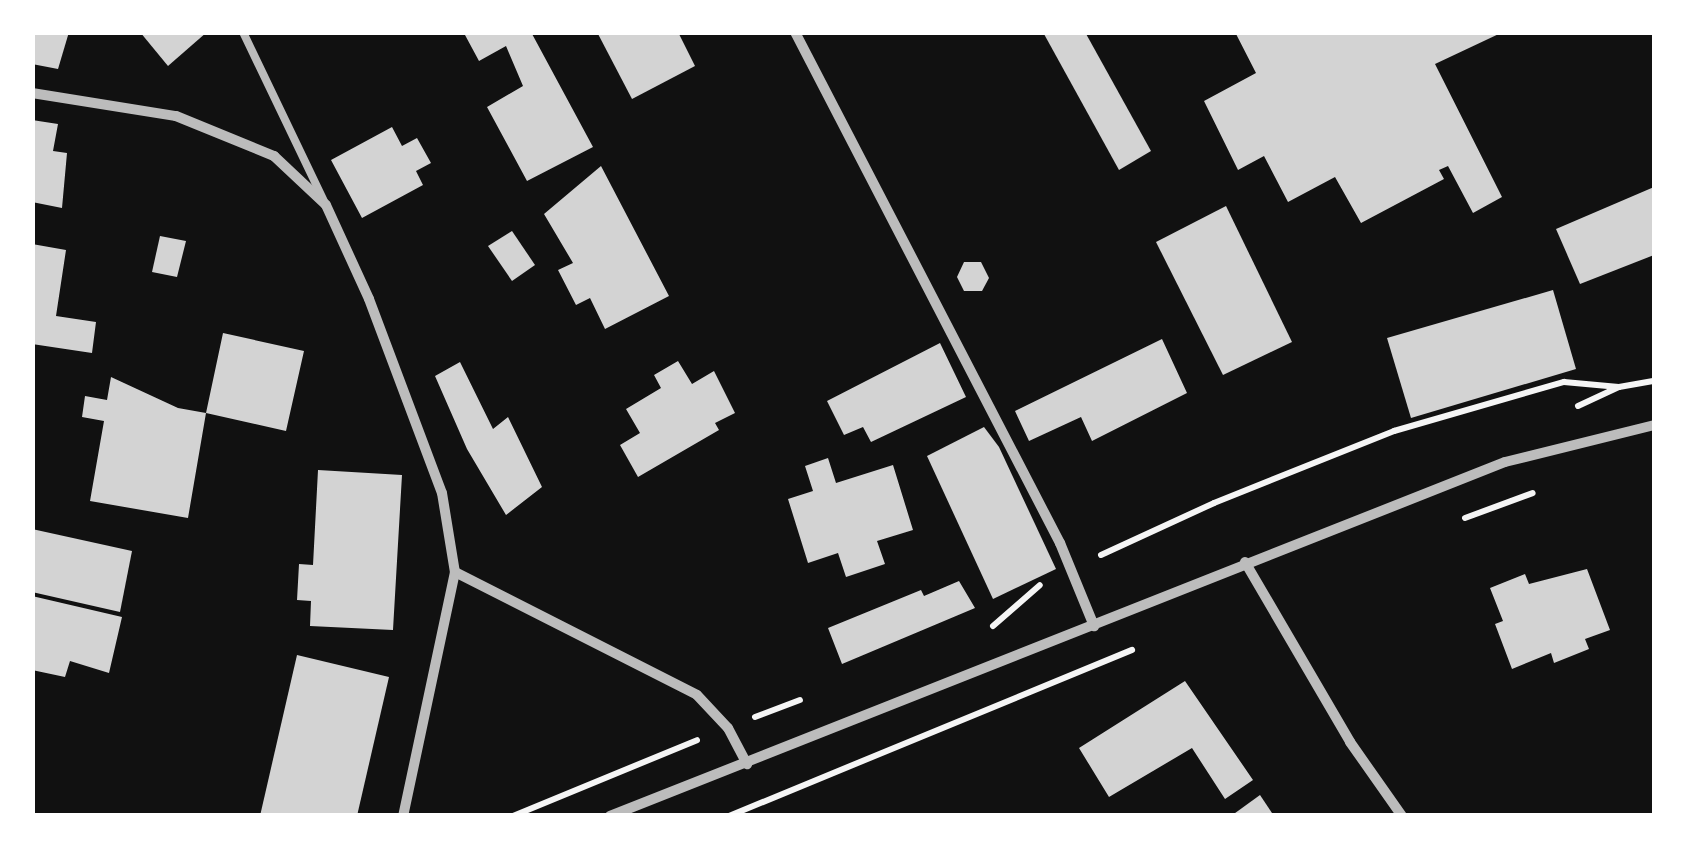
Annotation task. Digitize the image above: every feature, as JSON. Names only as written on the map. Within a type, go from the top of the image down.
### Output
[{"type":"street","points":[[795,32],[1071,569],[1094,626]]},
{"type":"street","points":[[32,93],[176,116],[274,156],[326,205],[369,300],[442,493],[455,572],[403,816]]},
{"type":"street","points":[[610,816],[1506,462],[1654,424]]},
{"type":"street","points":[[1245,562],[1350,742],[1402,816]]},
{"type":"street","points":[[455,572],[697,695],[728,728],[746,764]]},
{"type":"lane","points":[[243,32],[326,205]]},
{"type":"path","points":[[992,627],[1041,584],[1071,569],[1214,503],[1394,431],[1564,382],[1619,387],[1654,381]]},
{"type":"path","points":[[1460,520],[1548,488]]},
{"type":"path","points":[[729,816],[1135,649]]},
{"type":"building","points":[[32,32],[69,32],[58,69],[32,64]]},
{"type":"building","points":[[140,32],[207,32],[168,66]]},
{"type":"building","points":[[531,32],[593,147],[527,181],[487,107],[523,86],[506,46],[479,61],[465,35]]},
{"type":"building","points":[[597,32],[678,32],[695,66],[632,99]]},
{"type":"building","points":[[1085,32],[1151,151],[1119,170],[1044,34]]},
{"type":"building","points":[[1235,32],[1503,32],[1435,64],[1502,197],[1473,213],[1448,166],[1439,170],[1444,179],[1361,223],[1335,177],[1288,202],[1264,156],[1238,170],[1204,101],[1256,73]]},
{"type":"building","points":[[32,120],[58,124],[53,151],[67,153],[62,208],[32,202]]},
{"type":"building","points":[[392,127],[402,146],[417,138],[431,163],[416,171],[423,185],[362,218],[331,160]]},
{"type":"building","points":[[601,166],[669,296],[605,329],[590,298],[576,305],[558,270],[573,263],[544,214]]},
{"type":"building","points":[[1654,187],[1654,255],[1580,284],[1556,229]]},
{"type":"building","points":[[1226,206],[1292,342],[1223,375],[1156,242]]},
{"type":"building","points":[[512,231],[535,265],[512,281],[488,246]]},
{"type":"building","points":[[160,236],[186,241],[177,277],[152,272]]},
{"type":"building","points":[[32,244],[66,250],[56,316],[96,322],[92,353],[32,344]]},
{"type":"building","points":[[964,262],[981,262],[989,278],[982,291],[964,291],[957,277]]},
{"type":"building","points":[[1553,290],[1576,369],[1411,418],[1387,338]]},
{"type":"building","points":[[223,333],[304,351],[286,431],[206,413]]},
{"type":"building","points":[[1162,339],[1187,393],[1092,441],[1081,417],[1029,441],[1015,411]]},
{"type":"building","points":[[940,343],[966,397],[871,442],[863,427],[844,435],[827,401]]},
{"type":"building","points":[[678,361],[692,384],[714,371],[735,413],[715,423],[719,430],[638,477],[620,445],[640,433],[626,409],[661,388],[654,375]]},
{"type":"building","points":[[460,362],[493,429],[508,417],[542,487],[506,515],[467,449],[435,376]]},
{"type":"building","points":[[111,377],[178,408],[206,413],[188,518],[90,501],[104,421],[82,417],[85,396],[107,400]]},
{"type":"building","points":[[984,427],[999,447],[1056,569],[993,599],[927,456]]},
{"type":"building","points":[[828,458],[836,483],[893,465],[913,530],[877,541],[885,564],[846,577],[838,553],[808,563],[788,499],[813,491],[805,466]]},
{"type":"building","points":[[318,470],[402,475],[393,630],[310,626],[311,601],[297,600],[299,564],[313,565]]},
{"type":"building","points":[[32,529],[132,551],[120,612],[32,592]]},
{"type":"building","points":[[1587,569],[1610,630],[1585,639],[1589,649],[1554,663],[1551,653],[1512,669],[1495,624],[1503,621],[1490,588],[1525,574],[1529,584]]},
{"type":"building","points":[[959,581],[975,608],[842,664],[828,628],[921,590],[924,596]]},
{"type":"building","points":[[32,596],[122,617],[109,673],[70,661],[65,677],[32,670]]},
{"type":"building","points":[[297,655],[389,677],[357,816],[260,816]]},
{"type":"building","points":[[1185,681],[1253,780],[1225,799],[1192,748],[1109,797],[1079,748]]},
{"type":"building","points":[[1260,795],[1274,816],[1231,816]]}]
